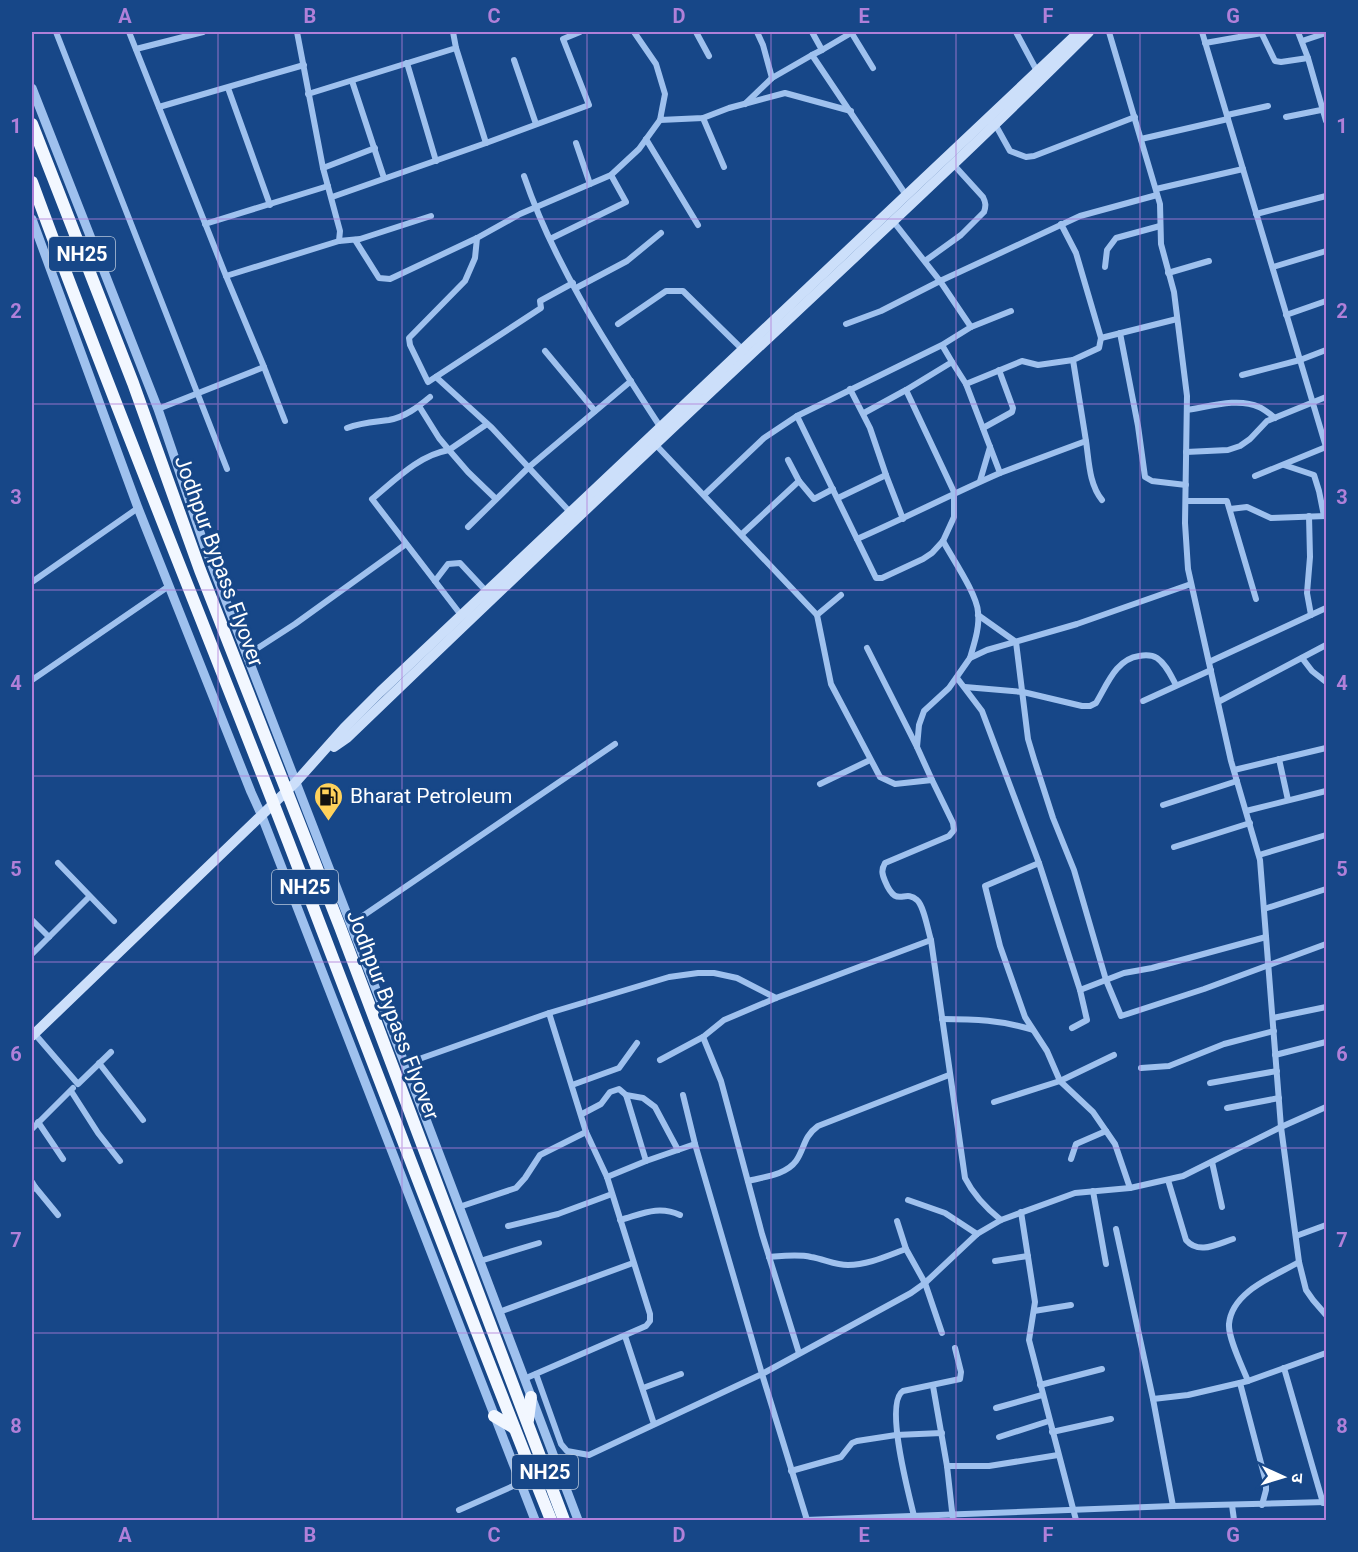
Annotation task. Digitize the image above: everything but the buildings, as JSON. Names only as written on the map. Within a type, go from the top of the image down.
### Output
[{"type":"highway","name":"Jodhpur Bypass Flyover","points":[[32,124],[133,383],[200,570],[340,927],[528,1424]]},
{"type":"highway","name":"Jodhpur Bypass Flyover","points":[[32,182],[514,1428]]},
{"type":"highway","points":[[528,1424],[531,1397]]},
{"type":"highway","points":[[494,1416],[514,1428]]},
{"type":"highway","name":"NH25","points":[[528,1424],[564,1521]]},
{"type":"highway","name":"NH25","points":[[514,1428],[551,1521]]},
{"type":"main road","points":[[321,756],[347,738],[656,445],[663,431],[743,350],[1079,32]]},
{"type":"main road","points":[[33,1035],[295,783],[344,728],[486,591],[570,512],[663,431],[893,221],[1089,32]]},
{"type":"street","points":[[56,32],[227,469]]},
{"type":"street","points":[[129,32],[285,421]]},
{"type":"street","points":[[136,49],[203,32]]},
{"type":"street","points":[[297,32],[323,168],[340,231],[339,241]]},
{"type":"street","points":[[453,32],[486,143]]},
{"type":"street","points":[[332,197],[589,105],[563,39],[580,32]]},
{"type":"street","points":[[356,240],[379,278],[386,280],[477,238],[520,214],[611,175],[639,149],[660,120],[665,94],[656,64],[634,32]]},
{"type":"street","points":[[696,32],[709,56]]},
{"type":"street","points":[[757,32],[772,78]]},
{"type":"street","points":[[812,32],[822,50]]},
{"type":"street","points":[[744,104],[772,78],[851,32],[873,68]]},
{"type":"street","points":[[1016,32],[1037,71]]},
{"type":"street","points":[[1109,32],[1160,204],[1161,244],[1177,319],[1187,396],[1188,569],[1234,770],[1259,855],[1281,1127],[1299,1262],[1306,1290],[1326,1315]]},
{"type":"street","points":[[1202,32],[1326,447],[1255,476]]},
{"type":"street","points":[[1205,43],[1262,32],[1275,61],[1281,63],[1308,58]]},
{"type":"street","points":[[1298,32],[1325,109],[1326,121]]},
{"type":"street","points":[[1302,41],[1326,33]]},
{"type":"street","points":[[308,94],[456,48]]},
{"type":"street","points":[[812,55],[906,195]]},
{"type":"street","points":[[514,60],[536,124]]},
{"type":"street","points":[[406,63],[436,161]]},
{"type":"street","points":[[159,107],[304,65]]},
{"type":"street","points":[[352,81],[384,178]]},
{"type":"street","points":[[32,88],[158,409],[205,547],[405,1064],[578,1521]]},
{"type":"street","points":[[228,88],[270,205]]},
{"type":"street","points":[[660,120],[703,118],[785,93],[851,111]]},
{"type":"street","points":[[1141,139],[1268,105]]},
{"type":"street","points":[[1286,117],[1325,109]]},
{"type":"street","points":[[995,123],[1010,151],[1026,157],[1034,156],[1135,117]]},
{"type":"street","points":[[703,118],[724,167]]},
{"type":"street","points":[[646,139],[698,225]]},
{"type":"street","points":[[576,142],[590,184]]},
{"type":"street","points":[[323,168],[375,148]]},
{"type":"street","points":[[925,261],[962,235],[986,207],[983,197],[953,164]]},
{"type":"street","points":[[846,324],[881,311],[1080,216],[1243,169]]},
{"type":"street","points":[[550,239],[626,202],[611,175]]},
{"type":"street","points":[[524,176],[535,208],[550,239],[604,341],[663,431]]},
{"type":"street","points":[[205,224],[328,186]]},
{"type":"street","points":[[1256,214],[1326,196]]},
{"type":"street","points":[[226,276],[339,241],[356,240],[431,216]]},
{"type":"street","points":[[32,219],[138,508],[250,792],[261,814],[535,1521]]},
{"type":"street","points":[[893,221],[940,281],[971,327]]},
{"type":"street","points":[[966,384],[1022,361],[1038,365],[1073,360],[1099,348],[1101,338],[1076,253],[1061,224]]},
{"type":"street","points":[[1105,267],[1107,250],[1116,238],[1160,225]]},
{"type":"street","points":[[477,238],[475,258],[465,281],[416,330],[408,342],[428,382],[541,308],[540,301],[627,261],[661,233]]},
{"type":"street","points":[[1273,267],[1326,251]]},
{"type":"street","points":[[1168,273],[1209,261]]},
{"type":"street","points":[[618,324],[666,291],[683,291],[743,350]]},
{"type":"street","points":[[1286,315],[1326,301]]},
{"type":"street","points":[[704,495],[764,438],[797,416],[942,345],[971,327],[1011,311]]},
{"type":"street","points":[[1101,338],[1177,319]]},
{"type":"street","points":[[1120,333],[1138,426],[1145,477],[1152,481],[1186,485]]},
{"type":"street","points":[[942,345],[966,384],[1000,473]]},
{"type":"street","points":[[1242,375],[1300,360],[1326,350]]},
{"type":"street","points":[[545,351],[595,411]]},
{"type":"street","points":[[1073,360],[1092,482],[1102,501]]},
{"type":"street","points":[[864,413],[952,362]]},
{"type":"street","points":[[158,409],[264,367]]},
{"type":"street","points":[[983,428],[1012,412],[1013,408],[999,370]]},
{"type":"street","points":[[436,377],[487,424],[570,512]]},
{"type":"street","points":[[468,527],[529,467],[631,381]]},
{"type":"street","points":[[850,389],[864,413],[903,519]]},
{"type":"street","points":[[797,416],[876,578],[882,578],[932,553],[943,541],[954,517],[954,492],[906,390]]},
{"type":"street","points":[[347,428],[362,422],[389,420],[419,406],[430,397]]},
{"type":"street","points":[[1186,453],[1228,450],[1240,446],[1267,421],[1326,397]]},
{"type":"street","points":[[1186,410],[1238,403],[1259,407],[1275,418]]},
{"type":"street","points":[[419,406],[448,450],[496,499]]},
{"type":"street","points":[[461,615],[372,499],[414,465],[430,455],[448,450],[487,424]]},
{"type":"street","points":[[857,539],[903,519],[954,492],[1086,441]]},
{"type":"street","points":[[656,445],[817,615],[831,684],[880,777],[895,784],[932,780]]},
{"type":"street","points":[[980,482],[990,447]]},
{"type":"street","points":[[788,460],[799,481],[814,499],[833,489]]},
{"type":"street","points":[[1230,509],[1247,507],[1271,518],[1325,516],[1314,475],[1283,465]]},
{"type":"street","points":[[838,498],[886,475]]},
{"type":"street","points":[[742,534],[799,481]]},
{"type":"street","points":[[1186,501],[1227,501],[1256,598]]},
{"type":"street","points":[[32,582],[138,508]]},
{"type":"street","points":[[1309,516],[1310,557],[1307,593],[1311,615]]},
{"type":"street","points":[[917,747],[919,725],[924,711],[957,678],[970,658],[976,639],[978,615],[973,595],[943,541]]},
{"type":"street","points":[[247,655],[295,624],[406,544]]},
{"type":"street","points":[[435,581],[448,564],[460,563],[486,591]]},
{"type":"street","points":[[970,658],[987,650],[1077,624],[1191,584]]},
{"type":"street","points":[[32,680],[169,586]]},
{"type":"street","points":[[817,615],[841,595]]},
{"type":"street","points":[[1209,662],[1326,608]]},
{"type":"street","points":[[978,615],[1016,642],[1028,739],[1053,818],[1074,870],[1106,980],[1121,1016],[1204,989],[1326,944]]},
{"type":"street","points":[[1218,702],[1326,645]]},
{"type":"street","points":[[867,648],[954,826],[952,834],[885,863],[882,872],[890,893],[895,897],[911,897],[918,902],[931,940],[965,1178],[972,1192],[1001,1220]]},
{"type":"street","points":[[965,687],[1023,692],[1090,706],[1096,703],[1118,667],[1127,659],[1145,655],[1155,657],[1163,664],[1176,685]]},
{"type":"street","points":[[1302,658],[1326,682]]},
{"type":"street","points":[[1143,701],[1211,670]]},
{"type":"street","points":[[957,678],[982,711],[1039,863],[1080,990],[1087,1020],[1072,1028]]},
{"type":"street","points":[[351,924],[615,744]]},
{"type":"street","points":[[1234,770],[1326,748]]},
{"type":"street","points":[[1279,759],[1288,800]]},
{"type":"street","points":[[820,784],[870,760]]},
{"type":"street","points":[[1163,805],[1237,781]]},
{"type":"street","points":[[1246,811],[1326,791]]},
{"type":"street","points":[[1174,847],[1250,823]]},
{"type":"street","points":[[1259,855],[1326,835]]},
{"type":"street","points":[[58,863],[114,921]]},
{"type":"street","points":[[1039,863],[985,886],[1000,946],[1025,1017],[1047,1051],[1060,1081],[1093,1112],[1115,1144],[1130,1188]]},
{"type":"street","points":[[1264,909],[1326,889]]},
{"type":"street","points":[[32,954],[89,897]]},
{"type":"street","points":[[32,920],[49,937]]},
{"type":"street","points":[[1080,990],[1124,973],[1266,937]]},
{"type":"street","points":[[660,1060],[703,1037],[724,1020],[931,940]]},
{"type":"street","points":[[405,1064],[549,1013],[669,977],[714,973],[737,978],[777,998]]},
{"type":"street","points":[[1273,1018],[1326,1007]]},
{"type":"street","points":[[524,1379],[626,1336],[646,1326],[650,1320],[607,1177],[586,1132],[549,1013]]},
{"type":"street","points":[[942,1019],[1010,1022],[1034,1030]]},
{"type":"street","points":[[1141,1068],[1170,1066],[1230,1042],[1274,1030]]},
{"type":"street","points":[[33,1035],[78,1084]]},
{"type":"street","points":[[703,1037],[722,1081],[769,1257],[799,1353]]},
{"type":"street","points":[[1275,1055],[1326,1042]]},
{"type":"street","points":[[572,1085],[619,1068],[637,1043]]},
{"type":"street","points":[[32,1129],[111,1052]]},
{"type":"street","points":[[994,1102],[1060,1081],[1114,1055]]},
{"type":"street","points":[[99,1064],[143,1120]]},
{"type":"street","points":[[1210,1083],[1277,1071]]},
{"type":"street","points":[[748,1180],[789,1168],[796,1161],[810,1132],[818,1126],[949,1075]]},
{"type":"street","points":[[582,1114],[601,1104],[615,1089],[626,1095],[643,1098],[655,1107],[678,1150]]},
{"type":"street","points":[[71,1090],[101,1138],[120,1161]]},
{"type":"street","points":[[626,1095],[646,1161]]},
{"type":"street","points":[[682,1095],[806,1520],[895,1519],[914,1516],[952,1518],[1073,1510],[1325,1502],[1284,1368]]},
{"type":"street","points":[[1227,1108],[1279,1098]]},
{"type":"street","points":[[536,1374],[561,1444],[567,1451],[590,1455],[762,1374],[910,1293],[925,1283],[976,1234],[1001,1220],[1075,1193],[1130,1188],[1183,1176],[1326,1107]]},
{"type":"street","points":[[39,1122],[63,1159]]},
{"type":"street","points":[[1071,1159],[1076,1144],[1106,1131]]},
{"type":"street","points":[[459,1207],[516,1188],[540,1155],[586,1132]]},
{"type":"street","points":[[607,1177],[695,1144]]},
{"type":"street","points":[[1212,1162],[1222,1207]]},
{"type":"street","points":[[1168,1179],[1186,1240],[1192,1246],[1208,1247],[1233,1239]]},
{"type":"street","points":[[33,1186],[58,1215]]},
{"type":"street","points":[[1093,1191],[1106,1264]]},
{"type":"street","points":[[508,1226],[558,1214],[612,1194]]},
{"type":"street","points":[[908,1200],[945,1213],[976,1234]]},
{"type":"street","points":[[620,1220],[656,1210],[669,1210],[680,1215]]},
{"type":"street","points":[[1021,1212],[1035,1302],[1029,1327],[1029,1340],[1076,1521]]},
{"type":"street","points":[[897,1221],[906,1249],[925,1283],[942,1333]]},
{"type":"street","points":[[1296,1236],[1326,1225]]},
{"type":"street","points":[[1116,1229],[1153,1399],[1173,1506]]},
{"type":"street","points":[[480,1261],[539,1243]]},
{"type":"street","points":[[769,1257],[811,1256],[832,1263],[856,1265],[906,1249]]},
{"type":"street","points":[[995,1261],[1028,1256]]},
{"type":"street","points":[[1262,1505],[1266,1482],[1229,1324],[1241,1299],[1249,1291],[1299,1262]]},
{"type":"street","points":[[499,1312],[633,1263]]},
{"type":"street","points":[[1034,1311],[1071,1305]]},
{"type":"street","points":[[626,1336],[654,1424]]},
{"type":"street","points":[[914,1516],[896,1435],[897,1398],[900,1392],[960,1379],[961,1372],[955,1348]]},
{"type":"street","points":[[1153,1399],[1188,1395],[1244,1382],[1326,1353]]},
{"type":"street","points":[[1040,1385],[1102,1369]]},
{"type":"street","points":[[643,1388],[681,1374]]},
{"type":"street","points":[[933,1386],[947,1466],[952,1518]]},
{"type":"street","points":[[996,1408],[1042,1395]]},
{"type":"street","points":[[1052,1432],[1111,1419]]},
{"type":"street","points":[[999,1437],[1049,1421]]},
{"type":"street","points":[[791,1471],[841,1457],[854,1442],[896,1435],[942,1433]]},
{"type":"street","points":[[947,1466],[989,1466],[1058,1455]]},
{"type":"street","points":[[459,1510],[520,1483]]},
{"type":"street","points":[[1232,1505],[1234,1521]]},
{"type":"place","name":"Bharat Petroleum","points":[[329,822]]}]
